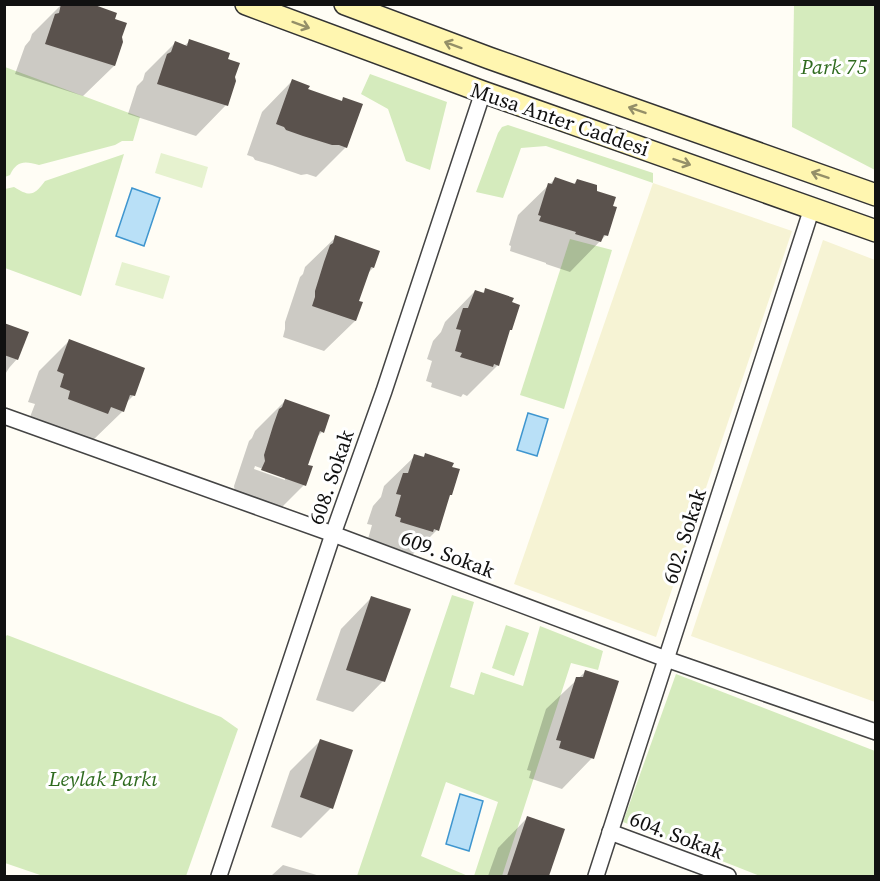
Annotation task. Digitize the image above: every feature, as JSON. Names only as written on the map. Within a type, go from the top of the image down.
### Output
[{"type":"main road","name":"Musa Anter Caddesi","points":[[246,4],[483,92],[876,231]]},
{"type":"main road","name":"Musa Anter Caddesi","points":[[345,4],[489,58],[876,195]]},
{"type":"street","name":"608. Sokak","points":[[219,876],[483,92]]},
{"type":"street","name":"602. Sokak","points":[[596,876],[812,208]]},
{"type":"street","name":"609. Sokak","points":[[4,416],[333,534],[666,659],[876,732]]},
{"type":"street","name":"604. Sokak","points":[[610,832],[728,876]]},
{"type":"shaded area","points":[[653,183],[792,231],[656,637],[514,584]]},
{"type":"shaded area","points":[[823,240],[875,260],[875,702],[691,636]]},
{"type":"green space","name":"Park 75","points":[[794,5],[875,5],[875,170],[792,127]]},
{"type":"green space","points":[[5,67],[140,117],[133,141],[122,141],[115,145],[39,165],[22,163],[5,177]]},
{"type":"green space","points":[[370,74],[447,102],[430,170],[406,161],[388,109],[361,94]]},
{"type":"green space","points":[[508,125],[653,173],[653,183],[546,146],[521,148],[503,198],[476,192],[498,133],[502,127]]},
{"type":"green space","points":[[161,153],[208,167],[202,188],[155,173]]},
{"type":"green space","points":[[124,154],[81,296],[5,268],[5,189],[14,187],[28,193],[35,192],[45,181]]},
{"type":"green space","points":[[570,239],[612,250],[564,409],[520,395]]},
{"type":"green space","points":[[122,262],[170,276],[163,299],[115,285]]},
{"type":"green space","points":[[452,595],[474,602],[450,687],[474,695],[481,672],[523,686],[540,626],[603,651],[598,670],[571,663],[502,876],[474,876],[498,802],[446,782],[421,856],[468,876],[357,876]]},
{"type":"green space","points":[[506,625],[529,633],[514,676],[492,668]]},
{"type":"green space","name":"Leylak Parkı","points":[[7,635],[221,717],[238,729],[186,876],[43,876],[5,863],[4,639]]},
{"type":"green space","points":[[676,674],[875,751],[875,876],[760,876],[623,822]]},
{"type":"water","points":[[132,188],[160,198],[144,246],[116,236]]},
{"type":"water","points":[[528,413],[548,419],[537,456],[517,450]]},
{"type":"water","points":[[460,794],[483,801],[469,851],[446,844]]},
{"type":"building","points":[[61,4],[92,4],[117,13],[115,19],[127,23],[115,66],[45,44],[55,14],[59,13]]},
{"type":"building","points":[[189,39],[230,53],[228,59],[240,63],[228,106],[157,84],[167,54],[171,52],[175,41],[187,46]]},
{"type":"building","points":[[292,79],[310,86],[308,89],[342,101],[343,97],[363,104],[347,148],[303,136],[276,124]]},
{"type":"building","points":[[555,177],[575,184],[577,179],[597,185],[597,191],[616,197],[613,206],[617,207],[608,236],[604,235],[601,242],[539,221],[541,216],[538,215],[548,183],[552,184]]},
{"type":"building","points":[[335,235],[380,251],[374,268],[371,267],[359,301],[363,302],[356,321],[312,306],[324,262]]},
{"type":"building","points":[[485,288],[514,298],[512,302],[520,305],[499,366],[494,364],[493,367],[460,357],[462,353],[455,351],[461,330],[456,329],[463,308],[468,308],[475,290],[484,293]]},
{"type":"building","points":[[4,323],[29,332],[18,360],[4,355]]},
{"type":"building","points":[[69,339],[145,368],[135,396],[130,395],[124,412],[111,407],[108,414],[68,399],[70,391],[60,387],[64,374],[57,371]]},
{"type":"building","points":[[285,399],[330,415],[324,433],[320,431],[308,465],[313,466],[306,486],[261,470],[273,426]]},
{"type":"building","points":[[425,453],[454,463],[452,467],[460,469],[439,531],[434,529],[433,532],[400,522],[401,518],[395,516],[401,495],[396,494],[403,473],[408,473],[414,454],[424,457]]},
{"type":"building","points":[[371,596],[411,609],[385,682],[346,670]]},
{"type":"building","points":[[585,670],[619,681],[594,759],[559,748],[561,741],[556,740],[576,677],[583,677]]},
{"type":"building","points":[[320,739],[353,750],[333,809],[300,797]]},
{"type":"building","points":[[527,816],[565,829],[549,876],[507,876]]}]
